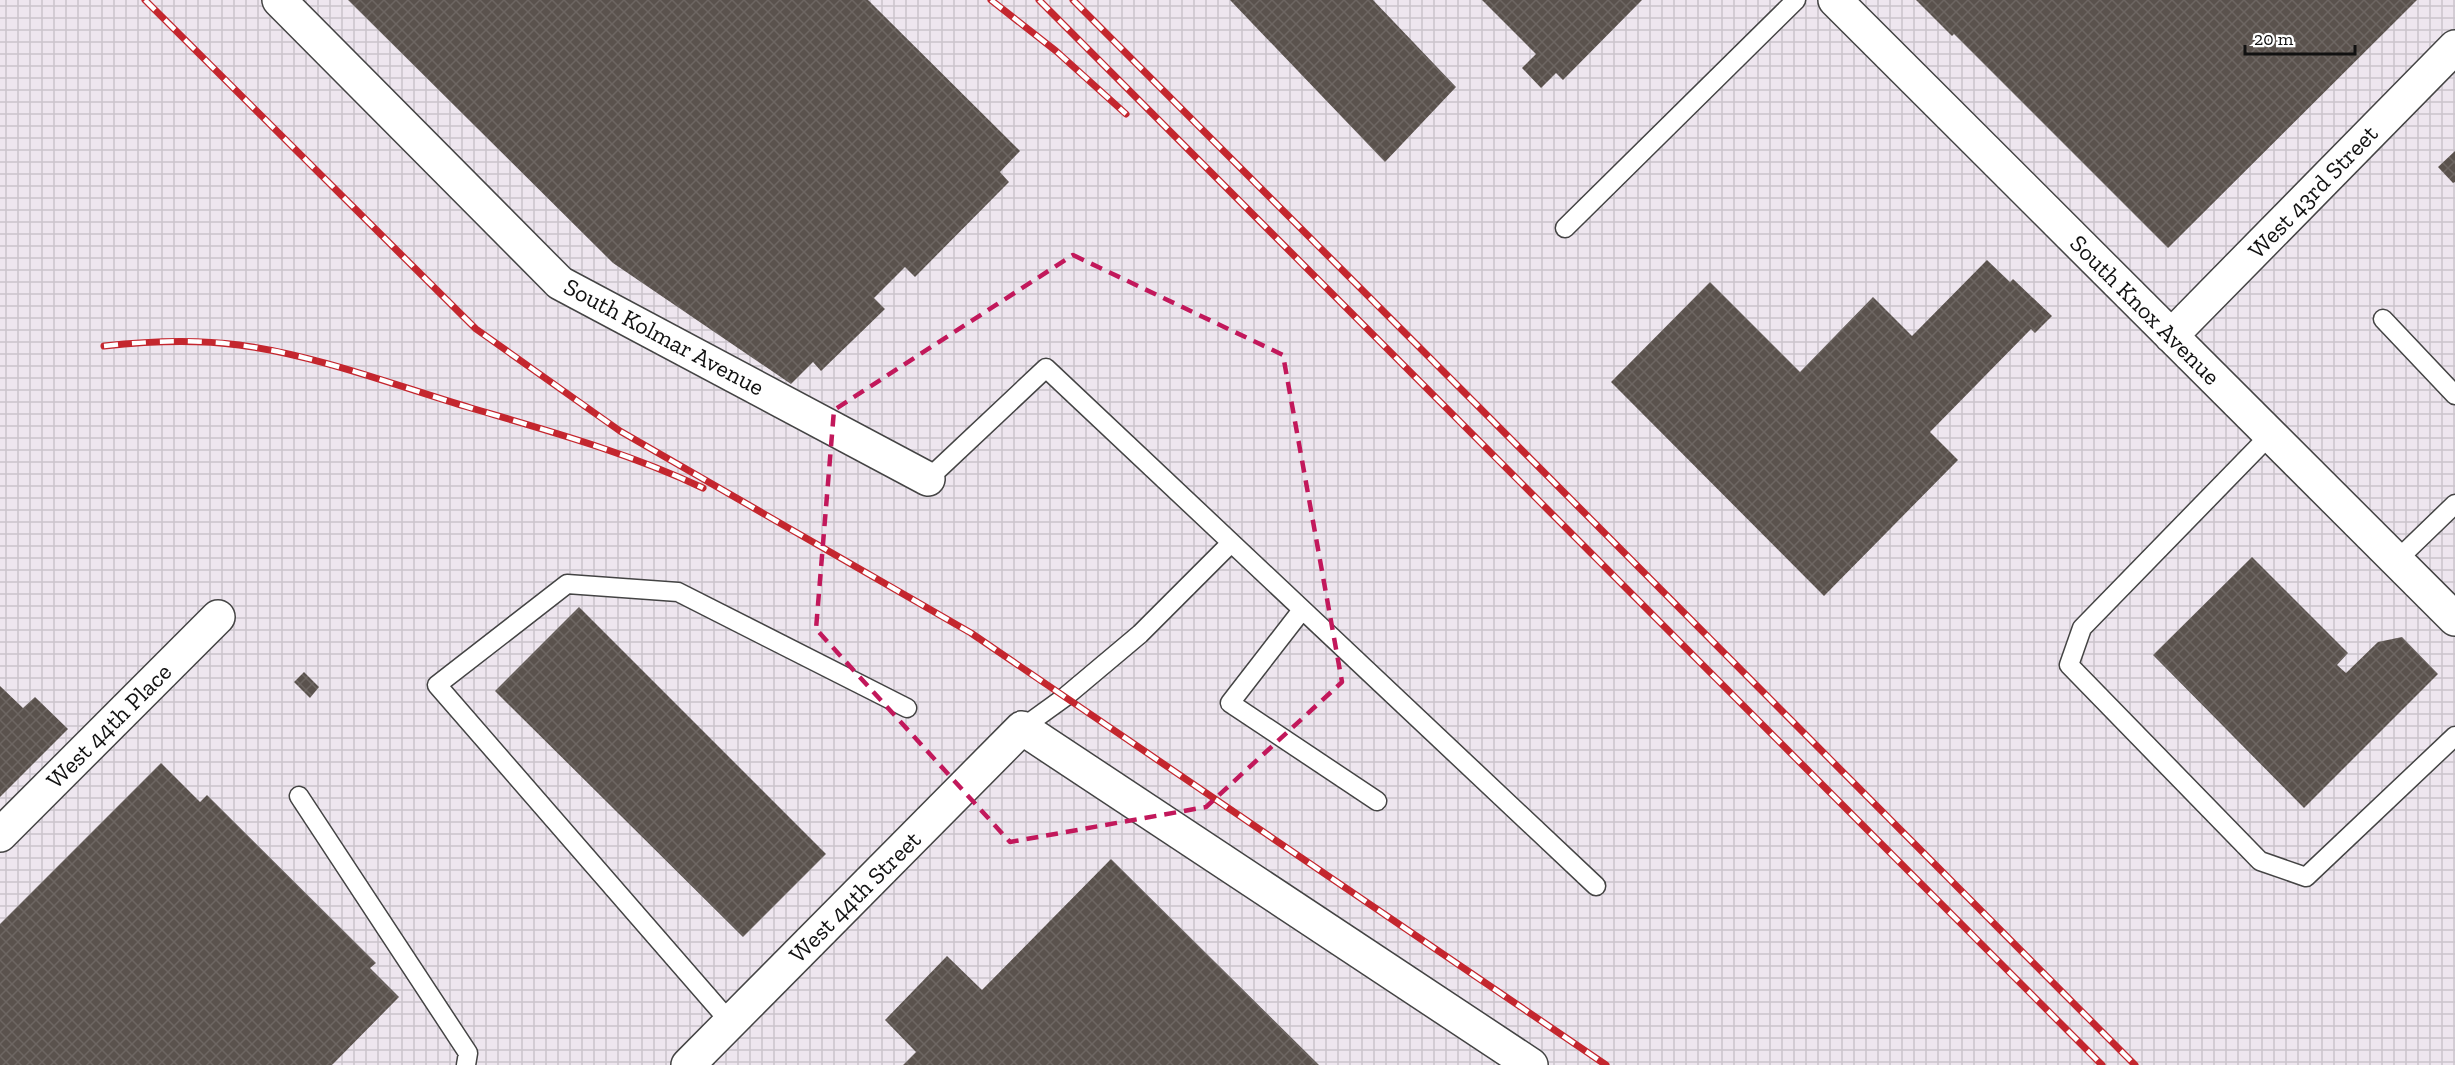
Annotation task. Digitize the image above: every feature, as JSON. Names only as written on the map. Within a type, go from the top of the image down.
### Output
[{"type":"street","name":"South Kolmar Avenue","points":[[279,0],[560,283],[928,479]]},
{"type":"street","name":"South Knox Avenue","points":[[1835,0],[2455,619]]},
{"type":"street","name":"West 43rd Street","points":[[2172,336],[2455,47]]},
{"type":"street","name":"West 44th Place","points":[[0,835],[218,617]]},
{"type":"street","name":"West 44th Street","points":[[688,1065],[1022,728]]},
{"type":"street","points":[[1022,728],[1531,1065]]},
{"type":"lane","points":[[1564,228],[1796,0]]},
{"type":"lane","points":[[2382,319],[2455,395]]},
{"type":"lane","points":[[928,479],[1046,368],[1596,886]]},
{"type":"lane","points":[[2270,435],[2082,628],[2069,665],[2260,861],[2306,877],[2455,736]]},
{"type":"lane","points":[[2396,561],[2455,504]]},
{"type":"lane","points":[[1022,728],[1065,697],[1140,634],[1231,543]]},
{"type":"lane","points":[[730,1022],[437,685],[567,584],[678,592],[907,708]]},
{"type":"lane","points":[[1302,610],[1230,704],[1377,801]]},
{"type":"lane","points":[[299,796],[468,1053],[466,1065]]},
{"type":"highlighted area","points":[[1073,255],[1283,355],[1342,682],[1206,807],[1010,842],[816,629],[834,410]]},
{"type":"shaded area","points":[[0,0],[2455,0],[2455,1065],[0,1065]]},
{"type":"building","points":[[348,0],[868,0],[1020,151],[1000,172],[1009,182],[915,277],[905,267],[874,298],[885,309],[821,371],[813,362],[791,384],[613,263]]},
{"type":"building","points":[[1230,0],[1373,0],[1456,87],[1385,162]]},
{"type":"building","points":[[1482,0],[1642,0],[1563,80],[1556,73],[1541,88],[1522,68],[1536,54]]},
{"type":"building","points":[[1916,0],[2417,0],[2168,248],[1954,34],[1952,36]]},
{"type":"building","points":[[2455,151],[2455,182],[2453,183],[2438,167]]},
{"type":"building","points":[[1987,260],[2010,282],[2013,279],[2052,316],[2035,333],[2031,329],[1930,432],[1958,460],[1824,596],[1611,382],[1710,282],[1800,372],[1873,297],[1912,336]]},
{"type":"building","points":[[2252,557],[2348,653],[2337,665],[2346,673],[2378,642],[2402,637],[2438,674],[2304,808],[2153,655]]},
{"type":"building","points":[[579,607],[826,854],[743,937],[495,691]]},
{"type":"building","points":[[304,672],[319,687],[310,698],[294,682]]},
{"type":"building","points":[[0,686],[23,708],[35,697],[68,729],[0,797]]},
{"type":"building","points":[[161,763],[200,802],[207,795],[376,963],[370,968],[399,997],[332,1065],[0,1065],[0,924]]},
{"type":"building","points":[[1111,859],[1319,1065],[903,1065],[916,1052],[885,1020],[947,956],[982,990]]},
{"type":"railway","points":[[145,0],[476,329],[620,431],[971,633],[1606,1065]]},
{"type":"railway","points":[[991,0],[1056,51],[1126,114]]},
{"type":"railway","points":[[1039,0],[2102,1065]]},
{"type":"railway","points":[[1073,0],[2135,1065]]},
{"type":"railway","points":[[104,346],[188,341],[239,345],[297,356],[588,444],[675,475],[703,488]]}]
